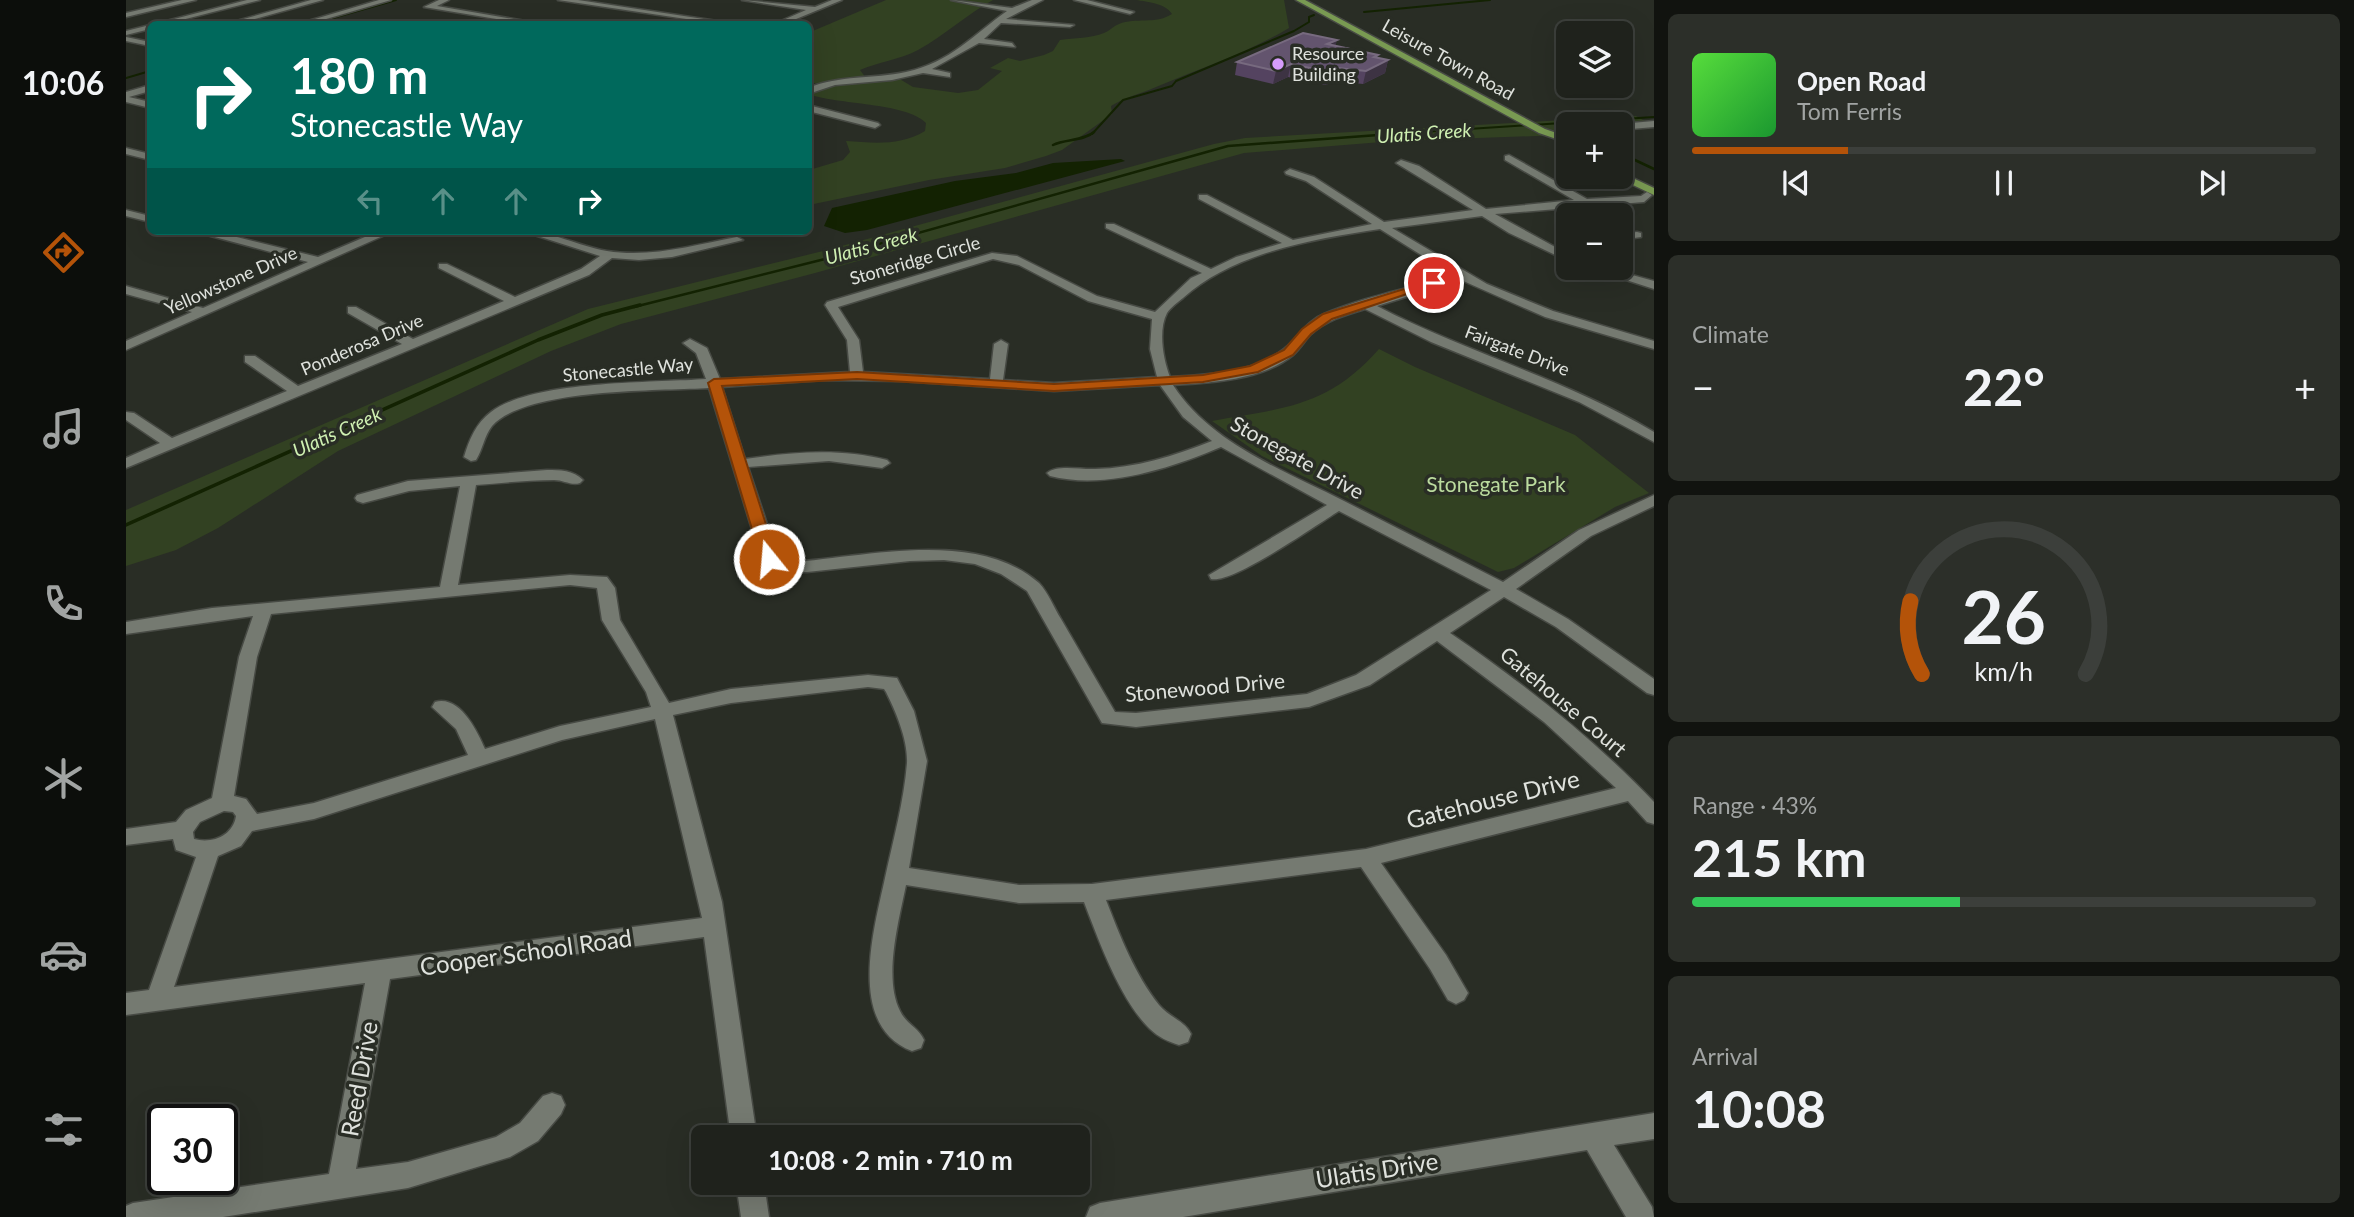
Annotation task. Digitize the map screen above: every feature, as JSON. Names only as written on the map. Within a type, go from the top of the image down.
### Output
[{"type":"main road","name":"Leisure Town Road","points":[[1300,0],[1519,119],[1556,136]]},
{"type":"main road","name":"Leisure Town Road","points":[[1542,131],[1543,136],[1556,143]]},
{"type":"main road","points":[[1633,172],[1654,182]]},
{"type":"main road","points":[[1633,183],[1652,194]]},
{"type":"street","points":[[126,15],[192,0]]},
{"type":"street","points":[[171,21],[256,0]]},
{"type":"street","points":[[241,21],[319,0]]},
{"type":"street","points":[[313,21],[387,0]]},
{"type":"street","points":[[445,0],[425,6],[521,21]]},
{"type":"street","points":[[562,0],[712,21]]},
{"type":"street","points":[[746,0],[816,9]]},
{"type":"street","points":[[786,21],[838,0]]},
{"type":"street","points":[[954,0],[1012,10]]},
{"type":"street","points":[[812,89],[826,84],[904,75],[922,70],[978,41],[1012,10],[1039,0]]},
{"type":"street","points":[[1078,0],[1130,12]]},
{"type":"street","points":[[997,21],[1070,25]]},
{"type":"street","points":[[126,33],[147,28]]},
{"type":"street","points":[[126,39],[147,43]]},
{"type":"street","points":[[978,41],[1012,45]]},
{"type":"street","points":[[922,70],[947,75]]},
{"type":"street","points":[[126,97],[147,89]]},
{"type":"street","points":[[126,97],[147,104]]},
{"type":"street","points":[[812,109],[875,125]]},
{"type":"street","points":[[1633,126],[1654,124]]},
{"type":"street","points":[[126,151],[147,156]]},
{"type":"street","points":[[1509,158],[1585,202]]},
{"type":"street","points":[[1401,163],[1415,168],[1520,235],[1556,251]]},
{"type":"street","points":[[1290,172],[1310,179],[1462,276],[1549,313],[1654,345]]},
{"type":"street","points":[[1159,317],[1187,284],[1209,272],[1293,244],[1383,225],[1585,202],[1601,204],[1644,198],[1652,194]]},
{"type":"street","points":[[1203,197],[1293,244]]},
{"type":"street","points":[[126,213],[147,218]]},
{"type":"street","points":[[1110,226],[1209,272]]},
{"type":"street","points":[[214,235],[319,261]]},
{"type":"street","name":"Yellowstone Drive","points":[[126,346],[379,235]]},
{"type":"street","points":[[542,235],[609,255],[655,255],[737,240]]},
{"type":"street","points":[[1633,235],[1637,235]]},
{"type":"street","name":"Ponderosa Drive","points":[[126,463],[585,272],[609,255]]},
{"type":"street","name":"Stoneridge Circle","points":[[857,376],[853,340],[831,305],[992,256],[1013,258],[1098,301],[1159,317]]},
{"type":"street","points":[[443,266],[514,301]]},
{"type":"street","name":"Stonecastle Way","points":[[471,457],[487,423],[500,412],[522,403],[576,393],[857,376],[1054,387],[1164,382],[1254,369],[1289,352],[1315,324],[1364,304],[1462,276]]},
{"type":"street","points":[[1633,279],[1654,285]]},
{"type":"street","points":[[126,290],[204,312]]},
{"type":"street","name":"Fairgate Drive","points":[[1364,304],[1436,341],[1582,397],[1611,411],[1654,438]]},
{"type":"street","points":[[352,310],[412,344]]},
{"type":"street","name":"Stonegate Drive","points":[[1159,317],[1157,358],[1164,382],[1188,414],[1222,442],[1338,505],[1505,589],[1562,622],[1654,688]]},
{"type":"street","name":"Stonewood Drive","points":[[690,343],[702,351],[769,559],[775,568],[947,555],[994,562],[1014,572],[1034,588],[1110,718],[1136,720],[1308,700],[1363,680],[1505,589],[1585,533],[1654,500]]},
{"type":"street","points":[[996,383],[1000,344]]},
{"type":"street","points":[[250,359],[297,392]]},
{"type":"street","points":[[129,416],[171,444]]},
{"type":"street","points":[[1055,473],[1094,475],[1132,472],[1222,442]]},
{"type":"street","points":[[740,464],[827,455],[882,463]]},
{"type":"street","points":[[363,498],[408,486],[547,475],[565,475],[575,480]]},
{"type":"street","points":[[448,592],[469,482]]},
{"type":"street","points":[[1217,575],[1241,565],[1338,505]]},
{"type":"street","points":[[126,628],[264,610],[585,579],[601,581],[606,589],[611,620],[655,692],[662,710],[715,926],[742,1125]]},
{"type":"street","points":[[222,803],[248,657],[264,610]]},
{"type":"street","name":"Gatehouse Court","points":[[1436,632],[1562,725],[1633,792],[1654,816]]},
{"type":"street","points":[[246,824],[244,809],[239,805],[222,803],[193,816],[183,830],[184,844],[199,850],[209,850],[230,842],[246,824],[314,811],[560,733],[731,696],[868,681],[890,683],[905,715],[917,761],[886,933],[882,1000],[894,1026],[912,1040]]},
{"type":"street","points":[[442,707],[464,725],[479,757]]},
{"type":"street","name":"Gatehouse Drive","points":[[897,875],[1019,894],[1092,893],[1366,858],[1633,792]]},
{"type":"street","points":[[126,837],[183,830]]},
{"type":"street","points":[[158,1000],[209,850]]},
{"type":"street","points":[[1366,858],[1438,962],[1456,993]]},
{"type":"street","points":[[1092,893],[1108,932],[1149,1009],[1161,1023],[1179,1034]]},
{"type":"street","name":"Cooper School Road","points":[[126,1004],[715,926]]},
{"type":"street","name":"Reed Drive","points":[[340,1186],[379,972]]},
{"type":"street","points":[[133,1217],[408,1175],[501,1148],[529,1132],[552,1105]]},
{"type":"street","name":"Ulatis Drive","points":[[1100,1217],[1298,1183],[1594,1138],[1654,1126]]},
{"type":"street","points":[[1594,1138],[1642,1217]]},
{"type":"street","points":[[752,1195],[755,1217]]},
{"type":"green space","points":[[886,0],[993,0],[918,50],[860,70],[866,78],[817,84],[812,82],[812,31]]},
{"type":"green space","points":[[1136,0],[1284,0],[1289,28],[1240,53],[1116,103],[1111,106],[1112,114],[1062,150],[1046,156],[1005,168],[929,180],[812,204],[812,169],[843,160],[850,152],[846,141],[887,142],[906,139],[925,131],[926,123],[903,111],[821,98],[812,93],[832,85],[898,78],[913,87],[958,93],[978,90],[1002,71],[990,68],[1008,58],[1020,61],[1044,55],[1053,51],[1060,40],[1094,36],[1125,22],[1159,19],[1172,14],[1161,5]]},
{"type":"green space","points":[[1633,116],[1636,116],[1650,124],[1633,124]]},
{"type":"green space","points":[[1556,121],[1556,135],[1394,141],[1244,153],[815,273],[621,324],[551,351],[338,451],[218,528],[176,550],[126,566],[126,510],[588,309],[827,250],[1214,144],[1245,138]]},
{"type":"green space","name":"Stonegate Park","points":[[1379,349],[1575,435],[1649,493],[1615,507],[1514,568],[1498,572],[1262,456],[1212,421],[1283,408],[1323,394],[1342,383]]},
{"type":"shaded area","points":[[1121,159],[1125,161],[867,230],[845,233],[824,226],[832,208],[955,181],[1016,173],[1053,163]]},
{"type":"building","points":[[1303,33],[1337,40],[1327,44],[1378,55],[1374,57],[1388,60],[1366,71],[1338,68],[1329,72],[1291,64],[1276,71],[1237,62]]},
{"type":"waterway","points":[[322,21],[396,0]]},
{"type":"waterway","points":[[1364,12],[1490,0]]},
{"type":"waterway","points":[[1094,132],[1123,100],[1172,86],[1176,81],[1294,31],[1309,22],[1309,17],[1314,15]]},
{"type":"waterway","points":[[126,78],[147,72]]},
{"type":"waterway","name":"Ulatis Creek","points":[[1397,134],[1654,117]]},
{"type":"waterway","points":[[1053,145],[1094,132]]},
{"type":"waterway","name":"Ulatis Creek","points":[[1397,134],[1419,132]]},
{"type":"waterway","name":"Ulatis Creek","points":[[1391,134],[1397,134]]},
{"type":"waterway","name":"Ulatis Creek","points":[[634,307],[829,258],[1228,146],[1397,134]]},
{"type":"waterway","points":[[1633,159],[1654,169]]},
{"type":"waterway","name":"Ulatis Creek","points":[[126,525],[538,340],[602,315],[640,305]]},
{"type":"place","name":"Resource Building","points":[[1278,64]]},
{"type":"route","points":[[769,559],[714,383],[786,377],[857,376],[1054,387],[1203,379],[1254,369],[1289,352],[1306,332],[1328,317],[1434,283]]}]
